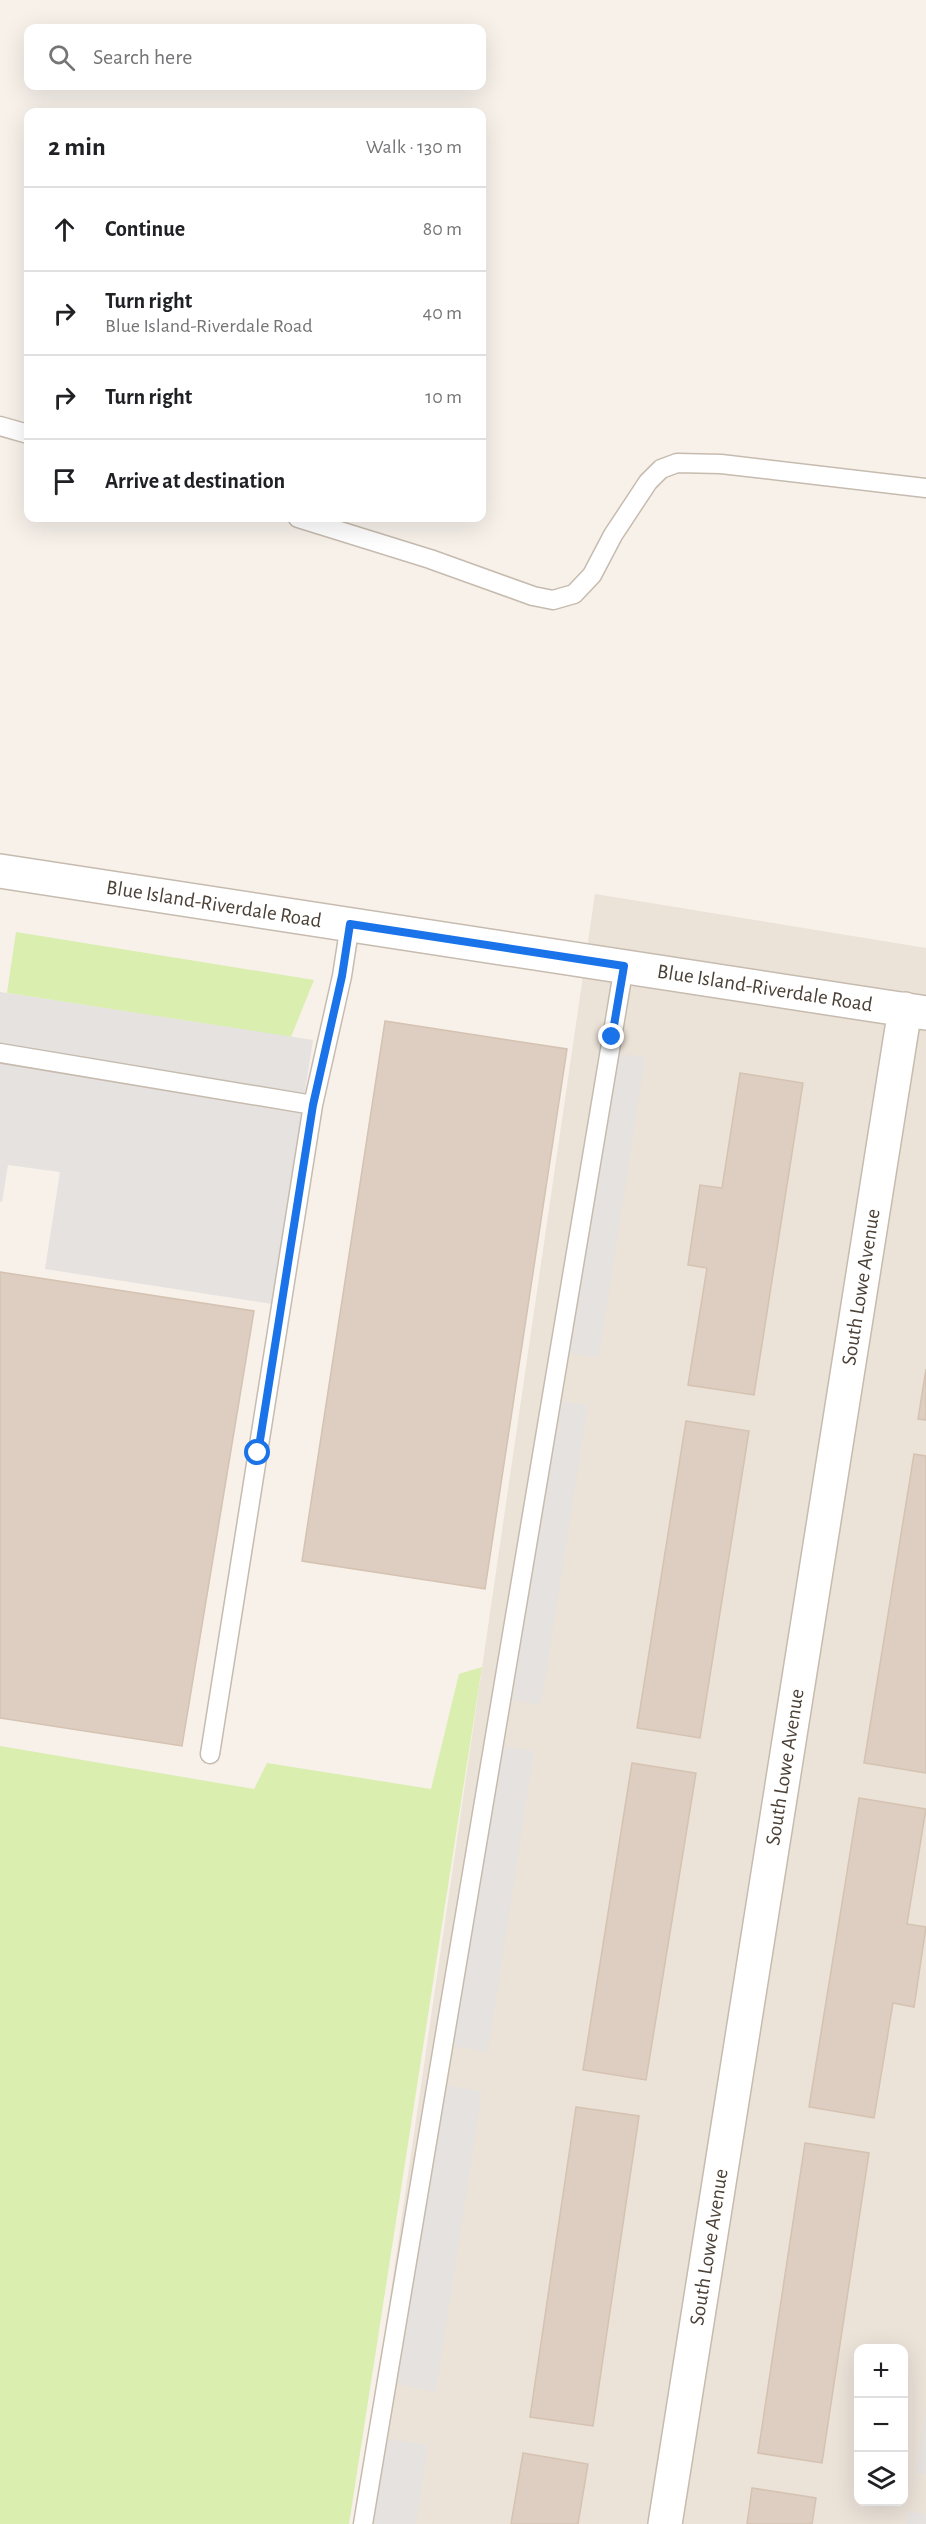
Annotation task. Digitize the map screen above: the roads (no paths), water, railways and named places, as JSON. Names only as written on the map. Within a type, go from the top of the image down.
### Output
[{"type":"street","name":"Blue Island-Riverdale Road","points":[[0,871],[915,1011]]},
{"type":"street","name":"South Lowe Avenue","points":[[665,2524],[915,1011]]},
{"type":"lane","points":[[0,426],[24,433]]},
{"type":"lane","points":[[311,522],[430,559],[533,596],[553,600],[574,594],[586,581],[648,482],[661,469],[677,463],[721,464],[926,488]]},
{"type":"lane","points":[[210,1754],[313,1105],[342,976],[350,924]]},
{"type":"lane","points":[[363,2524],[624,966]]},
{"type":"lane","points":[[0,1053],[313,1105]]}]
